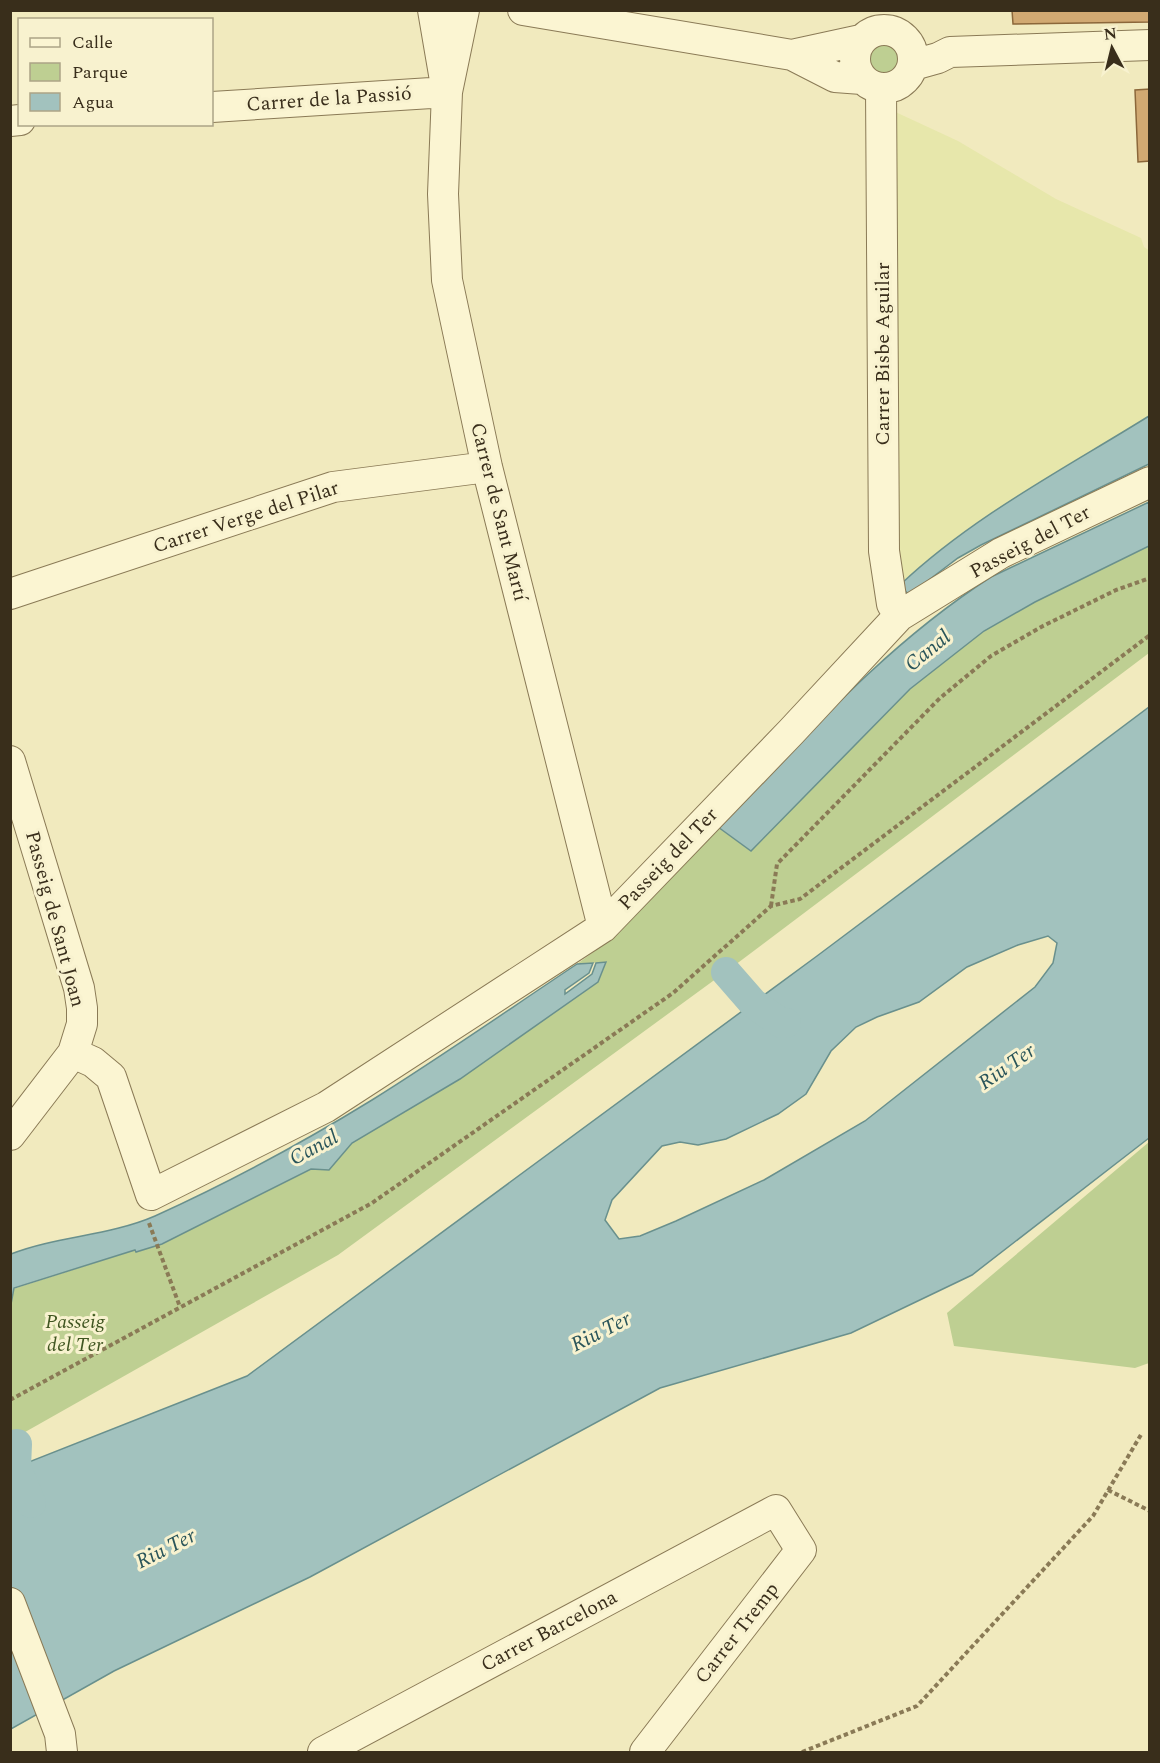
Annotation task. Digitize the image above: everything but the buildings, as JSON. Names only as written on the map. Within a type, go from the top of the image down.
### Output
[{"type":"street","name":"Carrer de Sant Martí","points":[[433,10],[447,92]]},
{"type":"street","name":"Carrer de Sant Martí","points":[[464,10],[447,92],[443,194],[447,280],[487,466],[603,927]]},
{"type":"street","points":[[523,10],[792,56],[835,77],[888,88],[907,78],[889,37]]},
{"type":"street","points":[[792,56],[889,37],[938,58],[950,52],[1149,45]]},
{"type":"street","points":[[872,84],[855,67],[857,46],[889,37]]},
{"type":"street","name":"Carrer Bisbe Aguilar","points":[[872,84],[884,551],[892,604],[899,616]]},
{"type":"street","name":"Carrer de la Passió","points":[[213,107],[447,92]]},
{"type":"street","name":"Carrer Verge del Pilar","points":[[10,594],[333,487],[487,466]]},
{"type":"street","name":"Passeig del Ter","points":[[149,1206],[326,1107],[603,927],[899,616],[1001,553],[1149,482]]},
{"type":"street","name":"Passeig de Sant Joan","points":[[10,761],[79,988],[82,1024],[73,1053]]},
{"type":"street","points":[[10,1135],[73,1053],[93,1062],[111,1077],[149,1206]]},
{"type":"street","name":"Carrer Barcelona","points":[[323,1752],[776,1510]]},
{"type":"street","name":"Carrer Tremp","points":[[645,1752],[801,1550],[776,1510]]},
{"type":"street","points":[[10,1603],[65,1746]]},
{"type":"path","points":[[771,906],[777,864],[940,698],[991,656],[1043,626],[1116,590],[1149,578]]},
{"type":"path","points":[[10,1401],[372,1203],[674,993],[771,906],[800,899],[1149,635]]},
{"type":"path","points":[[149,1206],[156,1243],[180,1307]]},
{"type":"path","points":[[802,1752],[917,1706],[1093,1516],[1142,1433]]},
{"type":"path","points":[[1108,1490],[1149,1511]]},
{"type":"green space","points":[[884,43],[895,47],[899,58],[895,69],[884,73],[873,69],[869,58],[873,47]]},
{"type":"green space","points":[[889,109],[958,141],[1056,199],[1141,238],[1144,247],[1150,251],[1149,416],[970,527],[900,585],[892,552]]},
{"type":"green space","name":"Passeig del Ter","points":[[1149,546],[1149,653],[739,962],[338,1255],[11,1440],[10,1290],[135,1250],[137,1252],[162,1244],[311,1169],[329,1170],[352,1143],[460,1079],[598,982],[606,962],[577,964],[618,934],[718,827],[751,851],[910,689],[984,631],[1035,602]]},
{"type":"green space","points":[[1149,1142],[1149,1363],[1135,1368],[954,1346],[947,1313]]},
{"type":"water","points":[[1149,416],[1149,464],[981,545],[958,558],[909,595],[900,585],[928,560],[988,515]]},
{"type":"water","name":"Canal","points":[[1149,502],[1149,546],[1035,602],[984,631],[910,689],[751,851],[718,827],[847,694],[916,632],[952,604],[991,577]]},
{"type":"water","name":"Riu Ter","points":[[1149,707],[1149,1138],[972,1275],[851,1333],[660,1388],[310,1577],[114,1671],[11,1729],[10,1475],[16,1467],[247,1376],[817,956]],"holes":[[[1048,936],[1057,943],[1053,963],[1035,987],[865,1121],[764,1180],[640,1236],[619,1239],[605,1220],[612,1200],[662,1146],[680,1142],[698,1145],[726,1139],[778,1114],[806,1094],[831,1051],[856,1027],[919,1002],[967,967],[1018,945]]]},
{"type":"water","name":"Canal","points":[[606,962],[598,982],[460,1079],[352,1143],[329,1170],[311,1169],[162,1244],[136,1252],[135,1250],[14,1288],[11,1304],[11,1254],[46,1243],[137,1223],[211,1190],[292,1147],[372,1100],[577,964],[593,963],[589,973],[565,990],[565,994],[592,974],[596,963]]},
{"type":"waterway","points":[[726,972],[753,1003],[781,1023],[786,1023]]},
{"type":"waterway","points":[[17,1444],[16,1467],[31,1503]]}]
